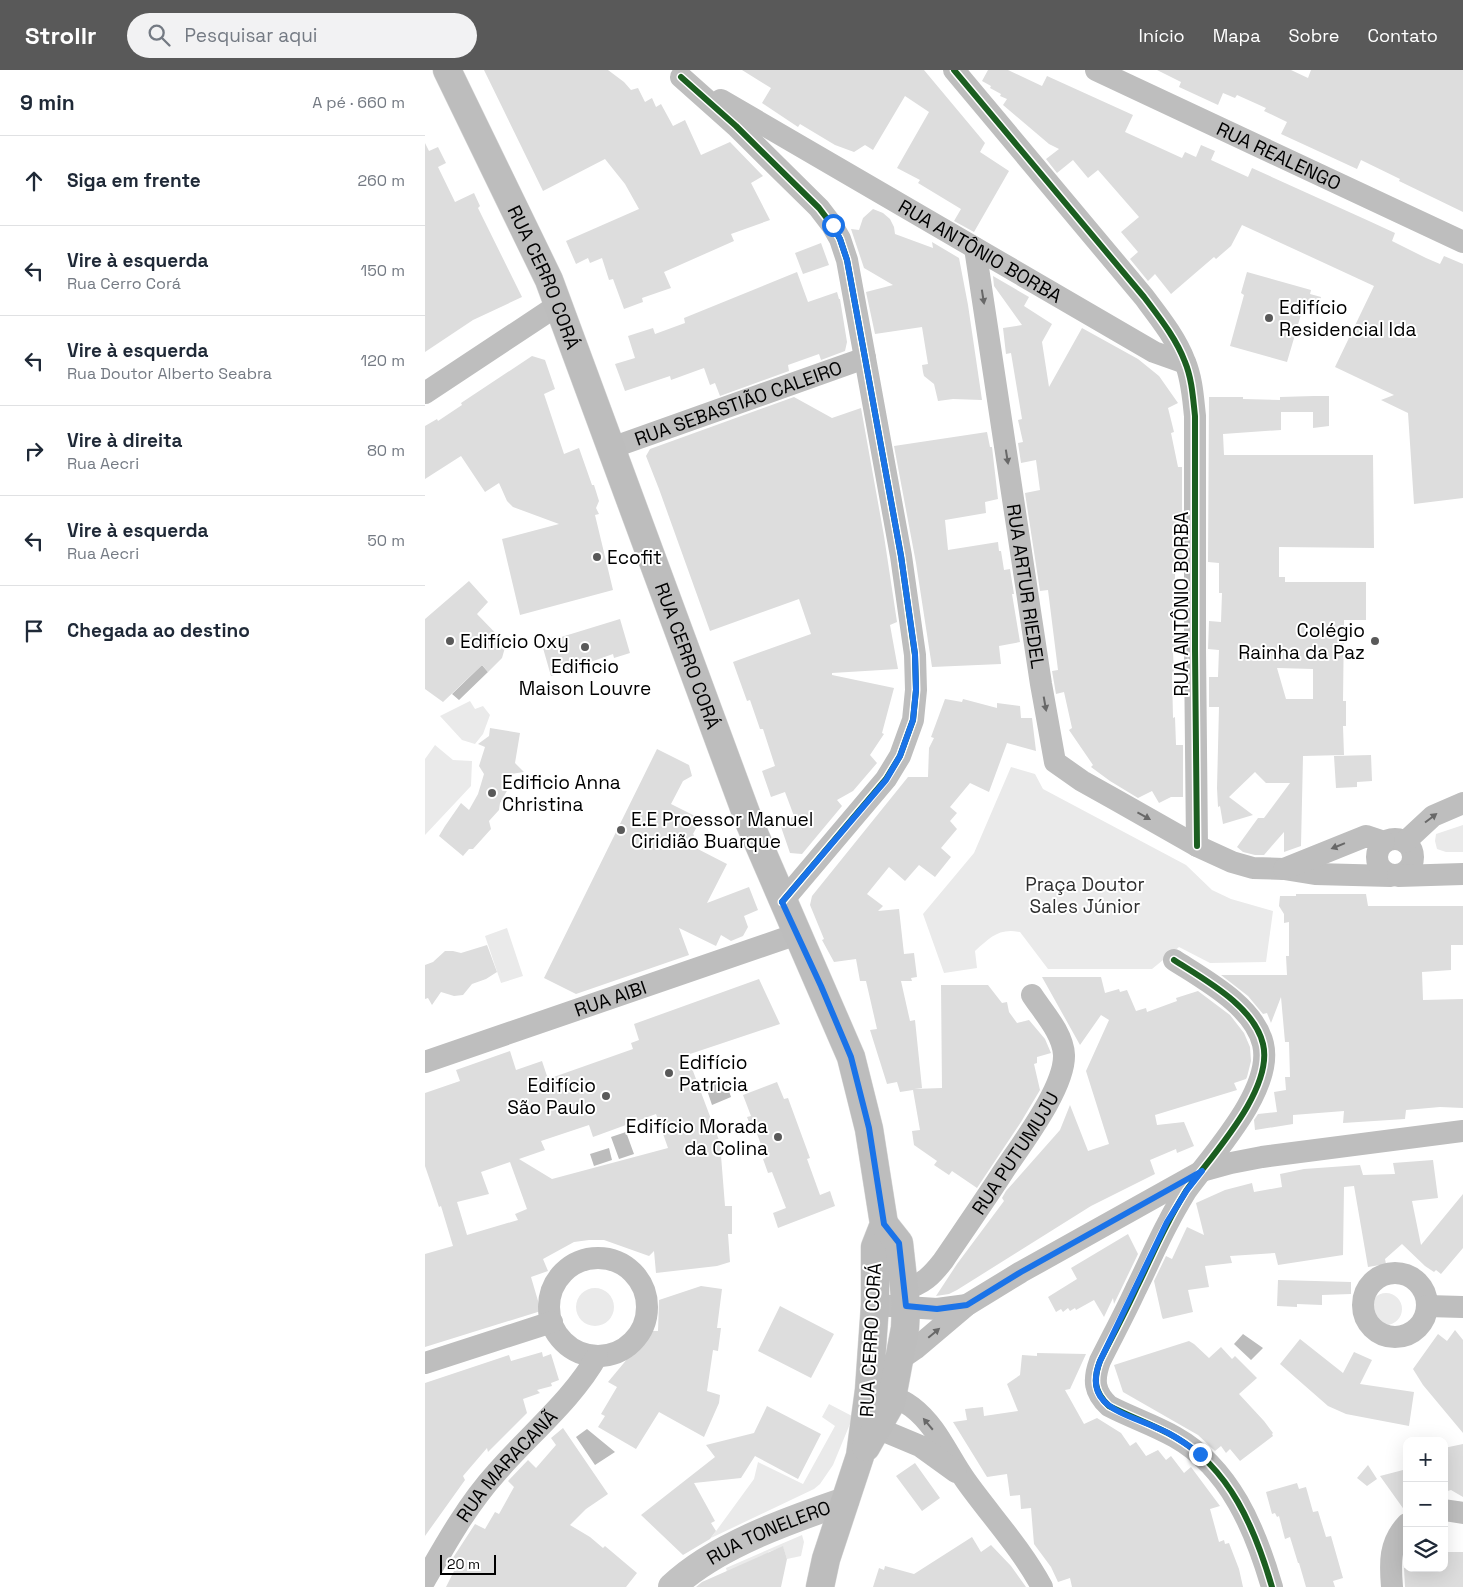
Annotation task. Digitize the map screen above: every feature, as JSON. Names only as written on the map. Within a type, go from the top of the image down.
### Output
[{"type":"main road","name":"RUA CERRO CORÁ","points":[[447,70],[549,280],[750,824],[782,902],[827,999],[851,1057],[869,1128],[884,1224],[899,1243],[905,1298],[905,1328],[899,1360],[876,1412],[860,1456],[826,1559],[820,1587]]},
{"type":"main road","name":"RUA CERRO CORÁ","points":[[876,1412],[870,1372],[875,1299],[875,1247],[884,1224]]},
{"type":"main road","points":[[875,1299],[905,1298]]},
{"type":"street","points":[[955,70],[1144,297],[1165,324],[1185,362]]},
{"type":"street","name":"RUA REALENGO","points":[[1096,70],[1463,242]]},
{"type":"street","points":[[676,73],[735,126],[819,208],[833,225],[840,239],[847,260],[901,556],[915,654],[916,690],[913,720],[900,756],[886,780],[782,902]]},
{"type":"street","name":"RUA ANTÔNIO BORBA","points":[[676,73],[1154,352],[1185,362],[1193,392],[1195,416],[1197,846]]},
{"type":"street","name":"RUA ARTUR RIEDEL","points":[[975,248],[1055,762],[1082,781],[1197,846]]},
{"type":"street","points":[[425,393],[559,305]]},
{"type":"street","name":"RUA SEBASTIÃO CALEIRO","points":[[611,448],[865,358]]},
{"type":"street","points":[[1401,848],[1411,867],[1405,873],[1394,876],[1384,873],[1376,861],[1379,847],[1401,848],[1433,816],[1463,803]]},
{"type":"street","points":[[1284,869],[1366,836],[1401,848],[1463,874]]},
{"type":"street","points":[[1197,846],[1232,862],[1253,868],[1284,869],[1315,874],[1394,876],[1463,874]]},
{"type":"street","name":"RUA AIBI","points":[[425,1062],[797,934]]},
{"type":"street","points":[[1174,960],[1209,983],[1240,1007],[1259,1031],[1264,1044],[1265,1060],[1256,1089],[1238,1122],[1187,1190],[1167,1222],[1100,1361],[1096,1374],[1097,1389],[1100,1398],[1109,1406],[1176,1438],[1200,1454],[1215,1470],[1228,1486],[1247,1516],[1262,1552],[1273,1587]]},
{"type":"street","name":"RUA PUTUMUJU","points":[[905,1298],[928,1279],[943,1261],[1027,1136],[1053,1091],[1061,1072],[1064,1056],[1062,1043],[1032,995]]},
{"type":"street","points":[[870,1372],[899,1360],[915,1349],[967,1305],[1021,1272],[1202,1171],[1262,1157],[1463,1131]]},
{"type":"street","points":[[600,1258],[615,1261],[629,1268],[639,1280],[646,1294],[648,1309],[645,1324],[637,1337],[626,1348],[613,1354],[597,1356],[583,1353],[569,1346],[559,1336],[552,1322],[549,1307],[552,1291],[559,1277],[570,1266],[584,1260],[600,1258]]},
{"type":"street","points":[[905,1298],[937,1309],[967,1305]]},
{"type":"street","points":[[1427,1306],[1463,1307]]},
{"type":"street","points":[[425,1363],[552,1322]]},
{"type":"street","name":"RUA MARACANÃ","points":[[425,1580],[470,1506],[495,1473],[583,1378],[597,1356]]},
{"type":"street","points":[[876,1412],[911,1406],[931,1426],[943,1442],[964,1479],[1010,1537],[1041,1587]]},
{"type":"street","points":[[876,1412],[964,1479]]},
{"type":"street","name":"RUA TONELERO","points":[[672,1587],[696,1568],[722,1552],[783,1524],[845,1501]]},
{"type":"street","points":[[1448,1511],[1463,1513]]},
{"type":"street","points":[[1393,1587],[1391,1569],[1392,1549],[1404,1527]]},
{"type":"green space","points":[[470,701],[475,709],[483,706],[490,715],[483,734],[475,744],[462,740],[440,716]]},
{"type":"green space","points":[[435,745],[453,760],[472,761],[471,786],[425,835],[425,759]]},
{"type":"green space","name":"Praça Doutor Sales Júnior","points":[[1011,767],[1035,774],[1043,789],[1186,865],[1212,890],[1231,899],[1273,911],[1266,962],[1210,963],[1179,947],[1152,969],[1048,969],[1020,932],[1006,931],[995,935],[975,951],[977,968],[944,973],[923,914],[974,853]]},
{"type":"green space","points":[[1463,825],[1463,852],[1446,852],[1437,849],[1436,834]]},
{"type":"green space","points":[[507,928],[523,976],[501,983],[485,936]]},
{"type":"green space","points":[[595,1288],[608,1294],[614,1307],[608,1320],[595,1326],[582,1320],[576,1307],[582,1294]]},
{"type":"green space","points":[[1386,1293],[1398,1297],[1402,1309],[1398,1321],[1386,1325],[1374,1321],[1370,1309],[1374,1297]]},
{"type":"green space","points":[[829,1404],[852,1416],[852,1419],[833,1465],[820,1484],[814,1489],[711,1538],[754,1479],[758,1462],[803,1484],[835,1426],[822,1417]]},
{"type":"green space","points":[[802,1535],[804,1542],[801,1556],[787,1559],[783,1547],[768,1552],[769,1555],[727,1572],[726,1568]]},
{"type":"shaded area","points":[[482,665],[488,672],[459,700],[452,694]]},
{"type":"shaded area","points":[[725,1080],[731,1097],[712,1105],[706,1087]]},
{"type":"shaded area","points":[[626,1132],[634,1154],[619,1159],[611,1137]]},
{"type":"shaded area","points":[[609,1148],[612,1160],[594,1166],[590,1154]]},
{"type":"shaded area","points":[[1243,1334],[1263,1348],[1251,1360],[1234,1344]]},
{"type":"shaded area","points":[[587,1429],[615,1452],[595,1465],[576,1437]]},
{"type":"building","points":[[484,70],[608,70],[631,90],[638,88],[645,102],[652,98],[656,107],[661,104],[673,126],[685,120],[701,155],[730,142],[763,176],[751,183],[770,220],[731,234],[734,241],[664,272],[671,288],[642,298],[643,302],[624,309],[613,279],[609,280],[602,258],[590,263],[588,258],[576,264],[566,241],[639,209],[625,184],[605,159],[543,191]]},
{"type":"building","points":[[742,70],[924,70],[985,143],[980,152],[1009,171],[974,232],[954,221],[961,209],[918,183],[920,180],[897,168],[929,112],[905,96],[873,150],[865,145],[854,152],[835,145],[800,124],[798,127],[762,103],[771,88]]},
{"type":"building","points":[[988,70],[1008,70],[1042,86],[1047,76],[1133,115],[1125,132],[1182,158],[1185,152],[1196,157],[1201,145],[1215,151],[1211,160],[1248,177],[1252,168],[1369,221],[1395,233],[1392,241],[1426,258],[1440,264],[1444,256],[1463,264],[1463,498],[1414,504],[1408,413],[1381,400],[1394,395],[1335,367],[1374,286],[1242,225],[1231,246],[1216,259],[1214,257],[1171,294],[1155,274],[1148,281],[1130,259],[1138,252],[1121,232],[1139,217],[1098,170],[1088,178],[1073,160],[1057,173],[1046,159],[1059,149],[1049,144],[1003,105],[1007,99],[1000,96],[1001,94],[982,81]]},
{"type":"building","points":[[1157,70],[1291,70],[1308,78],[1311,70],[1463,70],[1463,212],[1361,160],[1357,169],[1281,134],[1287,122],[1264,111],[1266,108],[1237,95],[1235,98],[1223,93],[1218,105],[1179,87],[1181,82]]},
{"type":"building","points":[[425,143],[429,151],[438,147],[446,163],[438,167],[455,202],[474,193],[480,206],[478,208],[522,297],[473,320],[425,352]]},
{"type":"building","points":[[873,209],[883,213],[890,219],[895,234],[933,248],[932,242],[959,258],[982,400],[953,399],[938,401],[934,384],[924,376],[923,372],[922,365],[928,364],[922,327],[875,334],[866,292],[893,285],[864,268],[851,229],[859,230],[863,218]]},
{"type":"building","points":[[821,243],[829,265],[803,274],[795,253]]},
{"type":"building","points":[[797,272],[808,302],[837,292],[840,299],[847,342],[845,351],[821,360],[819,354],[788,365],[789,371],[720,396],[715,383],[710,385],[704,368],[671,380],[670,376],[625,391],[615,364],[635,358],[628,336],[653,328],[655,334],[685,323],[684,318]]},
{"type":"building","name":"Edifício Residencial Ida","points":[[1247,272],[1311,290],[1310,294],[1321,297],[1317,312],[1306,309],[1305,312],[1302,311],[1287,362],[1230,346],[1244,295],[1241,293]]},
{"type":"building","points":[[993,276],[1029,297],[1024,306],[1052,324],[1042,342],[1049,387],[1082,328],[1138,359],[1159,376],[1178,403],[1168,408],[1174,432],[1171,433],[1178,467],[1182,467],[1182,571],[1175,571],[1175,634],[1182,634],[1182,652],[1173,652],[1174,673],[1172,673],[1176,745],[1183,745],[1183,797],[1171,797],[1159,803],[1152,791],[1138,798],[1091,767],[1093,765],[1069,730],[1072,728],[1064,692],[1056,694],[1052,671],[1058,670],[1048,590],[1040,591],[1025,493],[1040,490],[1036,460],[1021,463],[1018,443],[1023,442],[1018,420],[1022,419],[1011,353],[1006,354],[1003,328],[1022,325],[994,286]]},
{"type":"building","points":[[532,356],[545,360],[555,389],[544,394],[564,454],[579,448],[592,485],[594,485],[599,501],[596,508],[599,514],[595,515],[613,590],[520,615],[502,539],[559,524],[513,507],[507,501],[499,483],[485,492],[461,456],[425,479],[425,426],[437,419],[438,421],[462,405],[461,403]]},
{"type":"building","points":[[1329,396],[1329,426],[1313,428],[1313,412],[1281,412],[1281,430],[1223,434],[1224,455],[1373,455],[1374,548],[1279,547],[1279,577],[1285,577],[1285,582],[1366,582],[1366,620],[1344,620],[1343,701],[1346,701],[1346,726],[1343,726],[1344,755],[1303,756],[1301,846],[1284,852],[1284,832],[1264,855],[1255,855],[1243,852],[1237,847],[1258,818],[1264,818],[1290,783],[1266,783],[1255,772],[1229,797],[1253,815],[1223,824],[1220,806],[1218,807],[1217,788],[1219,707],[1209,707],[1209,677],[1218,677],[1219,650],[1208,649],[1209,621],[1221,622],[1222,593],[1219,593],[1219,563],[1208,562],[1209,397],[1280,400],[1280,397]],"holes":[[[1277,668],[1313,669],[1313,699],[1286,699]]]},
{"type":"building","points":[[794,397],[832,418],[861,408],[897,622],[890,625],[898,669],[832,673],[832,675],[894,688],[882,733],[884,734],[870,755],[877,763],[853,791],[837,800],[842,806],[802,854],[790,853],[780,824],[794,816],[785,792],[771,797],[762,771],[775,766],[763,729],[760,729],[750,700],[747,701],[733,662],[811,634],[799,599],[710,631],[646,456],[650,449]]},
{"type":"building","points":[[987,432],[990,447],[992,447],[998,499],[985,502],[986,513],[945,520],[948,550],[998,542],[1004,570],[1010,569],[1020,642],[999,646],[1001,664],[932,667],[916,563],[894,446]]},
{"type":"building","points":[[469,581],[488,602],[477,614],[506,644],[502,658],[488,672],[482,665],[443,702],[425,689],[425,619]]},
{"type":"building","name":"Edificio Maison Louvre","points":[[620,619],[630,653],[614,658],[613,654],[551,676],[541,641],[557,636],[558,638]]},
{"type":"building","points":[[945,699],[962,702],[963,699],[997,708],[997,703],[1020,706],[1021,718],[1032,718],[1036,751],[1007,743],[989,792],[970,783],[950,807],[957,813],[950,821],[957,829],[941,848],[951,857],[935,877],[919,865],[905,881],[889,867],[867,894],[883,906],[878,911],[899,909],[904,954],[914,953],[917,977],[911,978],[912,981],[901,981],[910,1021],[915,1020],[922,1088],[914,1089],[942,1088],[941,985],[988,985],[1002,1003],[1007,1002],[1009,1012],[1017,1023],[1029,1020],[1045,1039],[1051,1053],[1037,1057],[1037,1063],[1034,1064],[1040,1090],[977,1188],[952,1171],[949,1175],[934,1165],[937,1161],[914,1145],[912,1131],[920,1130],[913,1090],[900,1092],[897,1082],[887,1084],[870,1030],[877,1029],[866,981],[860,981],[856,959],[834,962],[822,940],[824,939],[810,905],[812,896],[908,777],[928,777],[929,748],[934,738],[931,737]]},
{"type":"building","name":"Edificio Anna Christina","points":[[490,728],[520,733],[515,763],[524,772],[511,774],[508,789],[500,803],[499,810],[489,821],[491,829],[473,849],[469,849],[463,856],[439,836],[461,803],[469,810],[478,794],[484,774],[479,766],[485,747],[478,744],[489,736]]},
{"type":"building","points":[[657,749],[689,765],[692,776],[683,781],[671,804],[701,819],[693,834],[690,845],[727,864],[707,903],[749,887],[758,910],[744,916],[748,927],[743,936],[731,941],[721,935],[716,946],[679,928],[689,955],[576,994],[544,978]]},
{"type":"building","points":[[1371,755],[1372,781],[1357,782],[1357,787],[1336,788],[1334,756]]},
{"type":"building","points":[[1296,894],[1366,894],[1368,906],[1463,906],[1463,945],[1451,945],[1451,970],[1422,972],[1423,1000],[1463,999],[1463,1108],[1440,1107],[1406,1110],[1405,1119],[1343,1123],[1344,1111],[1293,1115],[1293,1124],[1255,1130],[1254,1120],[1258,1114],[1277,1112],[1274,1092],[1286,1090],[1285,1077],[1290,1077],[1289,1042],[1285,1042],[1281,997],[1271,1023],[1267,1013],[1263,1014],[1248,996],[1221,975],[1287,975],[1286,956],[1289,956],[1289,922],[1284,923],[1284,914],[1279,906],[1280,896],[1296,896]]},
{"type":"building","points":[[487,945],[497,972],[486,979],[472,984],[463,995],[454,996],[441,992],[432,1005],[428,998],[425,999],[425,965],[433,962],[445,951],[461,953]]},
{"type":"building","points":[[1042,977],[1101,977],[1105,993],[1119,989],[1120,992],[1127,990],[1136,1011],[1146,1008],[1147,1012],[1177,1001],[1176,998],[1198,991],[1230,1015],[1244,1033],[1250,1047],[1251,1061],[1247,1077],[1234,1083],[1237,1090],[1155,1115],[1157,1125],[1184,1122],[1194,1146],[1177,1153],[1176,1149],[1150,1160],[1155,1174],[1091,1206],[957,1290],[949,1294],[936,1296],[957,1264],[1004,1201],[1002,1198],[1006,1191],[1060,1130],[1070,1105],[1088,1151],[1109,1144],[1086,1071],[1109,1020],[1101,1015],[1080,1045]]},
{"type":"building","points":[[759,979],[780,1024],[687,1055],[720,1143],[725,1206],[732,1206],[732,1234],[728,1234],[730,1262],[717,1266],[656,1273],[654,1251],[649,1256],[604,1240],[574,1242],[543,1259],[548,1271],[531,1277],[541,1311],[425,1347],[425,1254],[453,1246],[441,1206],[439,1207],[425,1166],[425,1093],[460,1081],[456,1070],[510,1051],[516,1070],[542,1061],[548,1079],[633,1049],[631,1043],[639,1040],[634,1024]],"holes":[[[656,1114],[668,1148],[552,1179],[519,1159],[545,1150],[541,1141],[589,1125],[593,1137]],[[510,1162],[527,1209],[515,1214],[518,1220],[467,1235],[457,1202],[489,1194],[481,1172]]]},
{"type":"building","name":"Edifício Morada da Colina","points":[[777,1082],[784,1099],[788,1098],[810,1158],[807,1159],[820,1195],[830,1191],[835,1206],[778,1228],[773,1213],[786,1208],[772,1172],[768,1173],[763,1159],[766,1158],[756,1131],[753,1132],[747,1117],[751,1116],[743,1095]]},
{"type":"building","points":[[1433,1160],[1438,1198],[1412,1201],[1421,1245],[1463,1194],[1463,1248],[1441,1274],[1425,1266],[1402,1244],[1385,1259],[1386,1264],[1368,1267],[1354,1186],[1344,1187],[1343,1255],[1278,1265],[1275,1253],[1230,1256],[1232,1263],[1205,1266],[1209,1287],[1188,1290],[1193,1312],[1163,1319],[1154,1281],[1166,1256],[1172,1259],[1187,1227],[1204,1235],[1196,1203],[1225,1190],[1252,1183],[1254,1192],[1282,1187],[1280,1174],[1304,1169],[1360,1165],[1363,1175],[1395,1174],[1393,1163]]},
{"type":"building","points":[[1128,1234],[1138,1254],[1114,1304],[1113,1298],[1104,1317],[1094,1300],[1076,1310],[1075,1308],[1070,1311],[1068,1308],[1063,1312],[1061,1309],[1056,1312],[1048,1297],[1077,1279],[1071,1268]]},
{"type":"building","points":[[1278,1280],[1351,1282],[1351,1294],[1322,1295],[1322,1305],[1297,1304],[1297,1307],[1277,1306]]},
{"type":"building","points":[[701,1286],[722,1289],[717,1328],[721,1328],[718,1351],[713,1350],[707,1391],[720,1395],[719,1403],[704,1437],[659,1412],[636,1449],[598,1427],[605,1416],[601,1414],[617,1387],[608,1382],[633,1352],[646,1331],[658,1331],[659,1300]]},
{"type":"building","points":[[780,1306],[834,1334],[811,1378],[758,1351]]},
{"type":"building","points":[[1455,1330],[1463,1340],[1463,1433],[1423,1385],[1413,1369],[1438,1334],[1447,1341]]},
{"type":"building","points":[[1300,1339],[1343,1373],[1354,1352],[1372,1360],[1360,1384],[1414,1392],[1409,1426],[1346,1414],[1328,1406],[1280,1364]]},
{"type":"building","points":[[1189,1341],[1209,1358],[1221,1347],[1232,1359],[1235,1356],[1257,1378],[1239,1394],[1264,1421],[1273,1433],[1273,1436],[1240,1461],[1230,1449],[1226,1453],[1221,1446],[1215,1451],[1198,1435],[1123,1392],[1114,1365]]},
{"type":"building","points":[[542,1352],[543,1357],[551,1354],[559,1380],[551,1383],[552,1386],[537,1390],[540,1393],[523,1399],[527,1413],[488,1452],[487,1448],[463,1476],[465,1480],[425,1536],[425,1383],[509,1355],[511,1361]]},
{"type":"building","points":[[1037,1353],[1086,1354],[1070,1389],[1065,1390],[1084,1424],[1097,1418],[1121,1433],[1130,1446],[1136,1442],[1146,1456],[1158,1450],[1166,1460],[1171,1456],[1184,1473],[1191,1467],[1220,1506],[1210,1509],[1219,1542],[1224,1540],[1225,1544],[1229,1543],[1239,1569],[1243,1587],[1072,1587],[1070,1578],[1058,1582],[1051,1567],[1034,1544],[1031,1508],[1021,1509],[1020,1495],[1010,1496],[1007,1474],[987,1477],[953,1422],[967,1420],[965,1409],[983,1407],[984,1416],[1018,1411],[1007,1384],[1020,1375],[1022,1355],[1037,1356]]},
{"type":"building","points":[[767,1406],[821,1434],[798,1479],[755,1456],[741,1478],[694,1483],[715,1521],[711,1523],[716,1531],[710,1539],[683,1555],[641,1515],[715,1457],[706,1445],[754,1433]]},
{"type":"building","points":[[563,1428],[608,1494],[586,1509],[570,1525],[590,1537],[603,1548],[605,1546],[637,1573],[626,1587],[446,1587],[454,1571],[447,1567],[475,1524],[485,1529],[495,1512],[499,1514],[514,1487],[508,1481],[528,1460],[536,1468],[556,1445],[551,1438]]},
{"type":"building","points":[[1463,1444],[1463,1497],[1451,1490],[1448,1491],[1448,1447]]},
{"type":"building","points":[[915,1463],[940,1498],[922,1511],[896,1476]]},
{"type":"building","points":[[1368,1465],[1377,1479],[1367,1486],[1357,1478]]},
{"type":"building","points":[[1403,1470],[1403,1508],[1380,1476]]},
{"type":"building","points":[[1297,1483],[1299,1489],[1306,1487],[1313,1512],[1318,1511],[1326,1537],[1331,1536],[1343,1578],[1333,1581],[1335,1587],[1306,1587],[1290,1537],[1285,1539],[1279,1516],[1277,1517],[1275,1513],[1272,1514],[1266,1492]]},
{"type":"building","points":[[972,1537],[981,1552],[991,1545],[1011,1566],[1026,1587],[873,1587],[879,1568],[884,1570],[885,1566],[914,1574]]},
{"type":"building","points":[[783,1546],[787,1559],[781,1587],[696,1587],[702,1582]]},
{"type":"building","points":[[1448,1552],[1463,1552],[1463,1587],[1405,1587],[1404,1572],[1448,1572]]},
{"type":"cycle path","points":[[954,70],[1144,297],[1172,336],[1187,368],[1195,416],[1197,846]]},
{"type":"cycle path","points":[[681,77],[736,126],[819,208],[840,239],[847,260],[901,556],[915,655],[916,690],[913,720],[900,756],[886,779],[782,902]]},
{"type":"cycle path","points":[[1174,960],[1227,995],[1250,1018],[1258,1030],[1263,1044],[1264,1062],[1259,1081],[1238,1122],[1186,1191],[1165,1229],[1100,1361],[1096,1374],[1096,1385],[1100,1396],[1109,1406],[1175,1437],[1211,1465],[1238,1502],[1257,1543],[1272,1587]]},
{"type":"place","name":"Edifício Residencial Ida","points":[[1269,318]]},
{"type":"place","name":"Ecofit","points":[[597,557]]},
{"type":"place","name":"Edifício Oxy","points":[[450,641]]},
{"type":"place","name":"Colégio Rainha da Paz","points":[[1375,641]]},
{"type":"place","name":"Edificio Maison Louvre","points":[[585,647]]},
{"type":"place","name":"Edificio Anna Christina","points":[[492,793]]},
{"type":"place","name":"E.E Proessor Manuel Ciridião Buarque","points":[[621,830]]},
{"type":"place","name":"Edifício Patricia","points":[[669,1073]]},
{"type":"place","name":"Edifício São Paulo","points":[[606,1096]]},
{"type":"place","name":"Edifício Morada da Colina","points":[[778,1137]]},
{"type":"route","points":[[833,225],[847,260],[901,556],[915,654],[916,690],[913,720],[900,756],[886,780],[782,902],[851,1057],[869,1128],[884,1224],[899,1243],[906,1306],[937,1309],[967,1305],[1021,1272],[1202,1171],[1178,1203],[1167,1222],[1134,1294],[1100,1361],[1096,1379],[1100,1398],[1109,1406],[1128,1416],[1159,1428],[1200,1454]]}]
